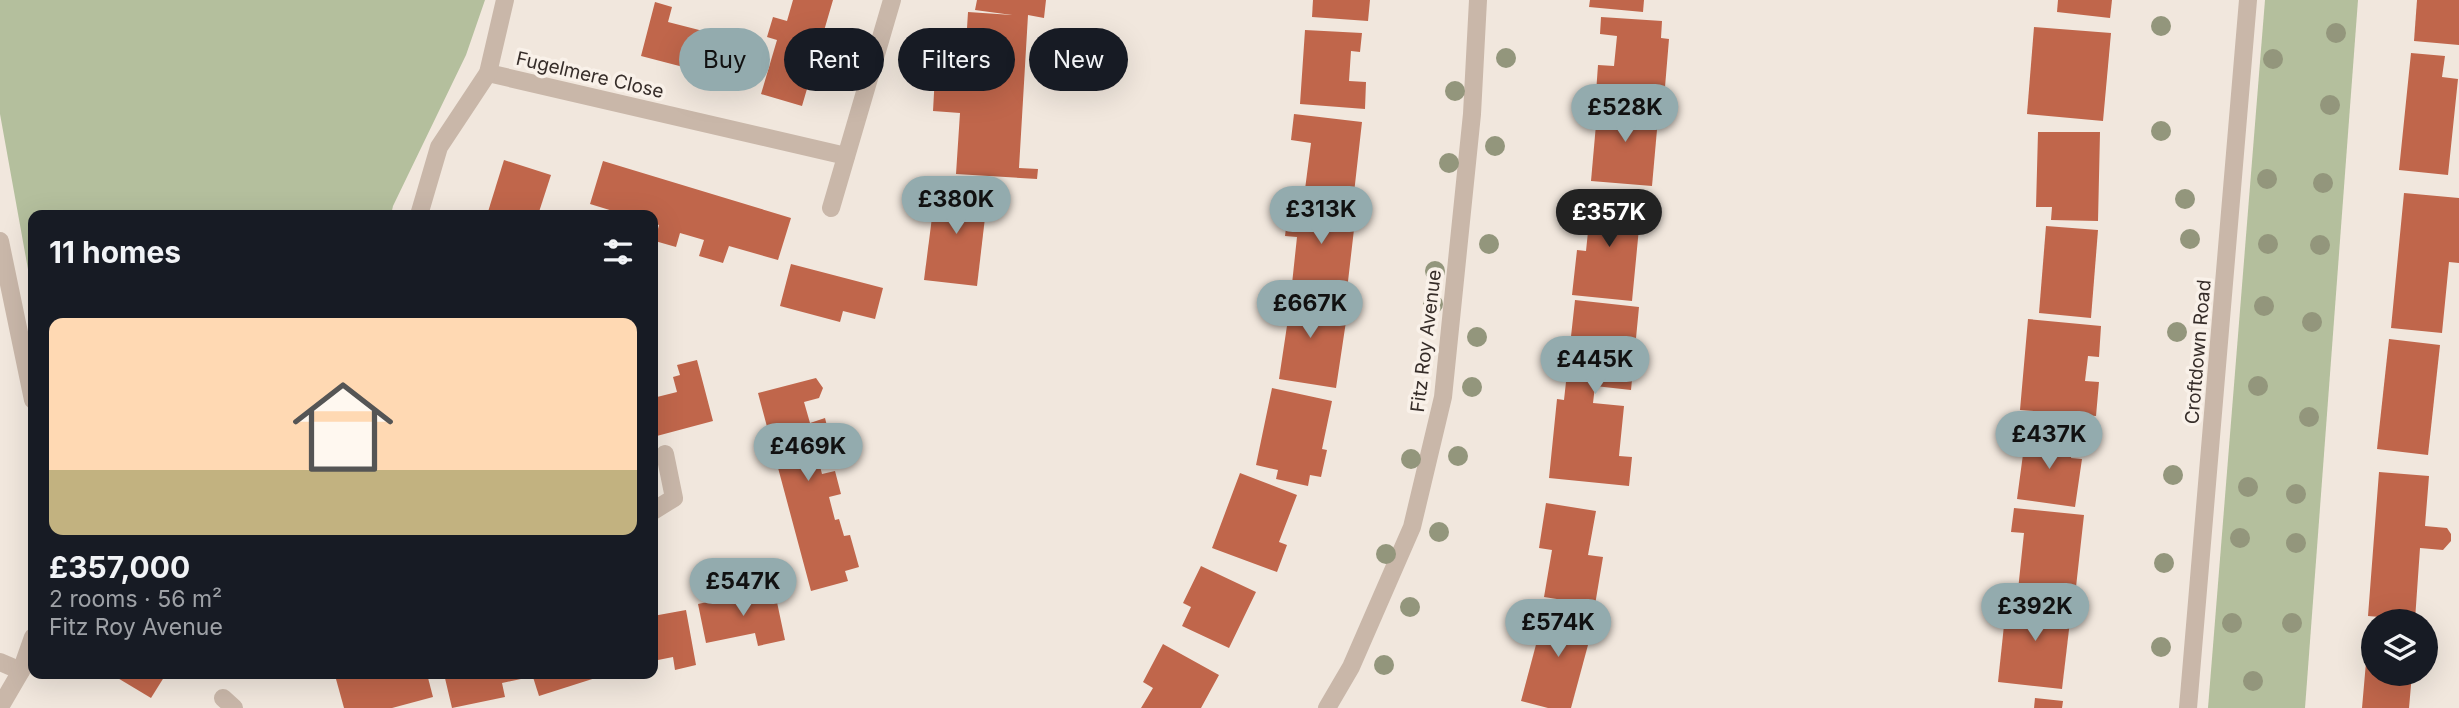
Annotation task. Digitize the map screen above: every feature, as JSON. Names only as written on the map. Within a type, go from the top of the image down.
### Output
[{"type":"street","name":"Fugelmere Close","points":[[420,210],[439,147],[488,73],[505,0]]},
{"type":"street","points":[[831,208],[892,0]]},
{"type":"street","name":"Fitz Roy Avenue","points":[[1327,708],[1351,667],[1412,527],[1443,397],[1472,114],[1478,0]]},
{"type":"street","name":"Croftdown Road","points":[[2188,708],[2248,0]]},
{"type":"street","name":"Fugelmere Close","points":[[488,73],[846,156]]},
{"type":"street","points":[[0,241],[28,376]]},
{"type":"street","points":[[658,509],[674,498],[666,454]]},
{"type":"street","points":[[0,707],[21,671],[28,651]]},
{"type":"street","points":[[0,662],[21,671]]},
{"type":"green space","points":[[0,0],[485,0],[466,55],[392,210],[28,210],[28,269],[0,114]]},
{"type":"green space","points":[[2265,0],[2358,0],[2305,708],[2208,708]]},
{"type":"building","points":[[793,0],[833,0],[825,28],[784,28],[784,91],[806,91],[802,106],[761,94],[762,91],[770,91],[770,64],[777,40],[770,38],[773,17],[787,21]]},
{"type":"building","points":[[977,0],[1046,0],[1044,18],[1028,15],[1019,168],[1038,169],[1037,179],[956,174],[960,113],[933,111],[934,91],[1015,91],[1015,28],[967,28],[968,12],[1012,15],[975,10]]},
{"type":"building","points":[[1313,0],[1370,0],[1368,21],[1312,17]]},
{"type":"building","points":[[1590,0],[1644,0],[1643,12],[1589,7]]},
{"type":"building","points":[[2058,0],[2112,0],[2110,18],[2057,12]]},
{"type":"building","points":[[2417,0],[2459,0],[2459,45],[2414,41]]},
{"type":"building","points":[[655,2],[672,7],[668,22],[691,28],[679,28],[679,66],[641,56]]},
{"type":"building","points":[[1601,17],[1662,21],[1661,38],[1669,39],[1664,99],[1596,93],[1598,65],[1614,66],[1617,36],[1600,34]]},
{"type":"building","points":[[2034,27],[2111,33],[2103,121],[2027,114]]},
{"type":"building","points":[[1305,30],[1362,33],[1360,52],[1351,51],[1349,81],[1366,82],[1365,109],[1300,104]]},
{"type":"building","points":[[2411,53],[2445,56],[2442,77],[2458,79],[2448,175],[2399,170]]},
{"type":"building","points":[[1598,102],[1659,107],[1652,186],[1591,181]]},
{"type":"building","points":[[1294,114],[1362,122],[1353,202],[1304,197],[1311,143],[1291,140]]},
{"type":"building","points":[[2038,132],[2100,132],[2098,221],[2051,220],[2052,207],[2036,207]]},
{"type":"building","points":[[504,160],[551,175],[540,210],[489,210]]},
{"type":"building","points":[[603,161],[791,218],[778,260],[729,246],[723,263],[699,256],[704,240],[680,233],[676,247],[658,242],[658,210],[610,210],[590,204]]},
{"type":"building","points":[[936,186],[988,192],[977,286],[924,280]]},
{"type":"building","points":[[1592,193],[1642,197],[1632,301],[1572,295],[1577,250],[1586,251]]},
{"type":"building","points":[[2404,193],[2459,198],[2459,263],[2449,262],[2442,333],[2391,328]]},
{"type":"building","points":[[1289,204],[1356,212],[1347,290],[1292,284],[1297,237],[1285,236]]},
{"type":"building","points":[[2046,226],[2098,230],[2091,318],[2039,313]]},
{"type":"building","points":[[791,264],[883,288],[875,319],[843,311],[840,322],[780,306]]},
{"type":"building","points":[[1268,296],[1348,308],[1336,388],[1279,379],[1288,319],[1266,316]]},
{"type":"building","points":[[1575,300],[1639,307],[1631,390],[1595,386],[1593,403],[1624,406],[1619,456],[1632,457],[1629,486],[1549,478],[1557,399],[1564,400]]},
{"type":"building","points":[[2028,319],[2101,326],[2099,357],[2088,356],[2085,381],[2099,382],[2096,416],[2020,410]]},
{"type":"building","points":[[2389,339],[2440,345],[2428,455],[2377,449]]},
{"type":"building","points":[[697,360],[713,421],[658,436],[658,397],[677,392],[673,377],[680,375],[677,365]]},
{"type":"building","points":[[816,378],[823,388],[819,398],[804,402],[810,423],[825,418],[831,442],[815,447],[822,474],[835,471],[841,494],[829,497],[835,520],[839,519],[844,536],[850,535],[859,567],[845,571],[848,581],[811,591],[758,393]]},
{"type":"building","points":[[1272,388],[1332,401],[1322,449],[1327,450],[1321,477],[1310,475],[1308,486],[1276,479],[1278,470],[1256,465]]},
{"type":"building","points":[[2026,432],[2074,439],[2071,458],[2082,459],[2075,507],[2017,499]]},
{"type":"building","points":[[2379,472],[2429,476],[2425,526],[2447,528],[2451,541],[2443,550],[2420,548],[2416,609],[2369,609]]},
{"type":"building","points":[[1240,473],[1297,495],[1279,542],[1287,545],[1277,572],[1212,548]]},
{"type":"building","points":[[1546,503],[1596,511],[1588,555],[1603,557],[1595,605],[1544,597],[1552,550],[1539,548]]},
{"type":"building","points":[[2014,508],[2084,515],[2075,596],[2018,590],[2024,533],[2011,532]]},
{"type":"building","points":[[1201,566],[1256,592],[1229,648],[1182,626],[1191,607],[1183,603]]},
{"type":"building","points":[[774,588],[785,640],[758,646],[755,633],[706,643],[698,604]]},
{"type":"building","points":[[2007,597],[2072,604],[2062,689],[1998,682]]},
{"type":"building","points":[[1546,607],[1595,619],[1571,708],[1548,708],[1521,701]]},
{"type":"building","points":[[686,610],[696,665],[675,670],[673,657],[658,660],[658,615]]},
{"type":"building","points":[[1163,644],[1219,675],[1201,708],[1141,708],[1153,688],[1143,682]]},
{"type":"building","points":[[119,679],[163,679],[151,698]]},
{"type":"building","points":[[336,679],[428,679],[433,697],[392,708],[344,708]]},
{"type":"building","points":[[445,679],[521,679],[502,683],[505,697],[452,708]]},
{"type":"building","points":[[534,679],[592,679],[539,696]]},
{"type":"building","points":[[2364,686],[2411,686],[2409,708],[2362,708]]},
{"type":"building","points":[[2035,698],[2063,701],[2062,708],[2034,708]]}]
